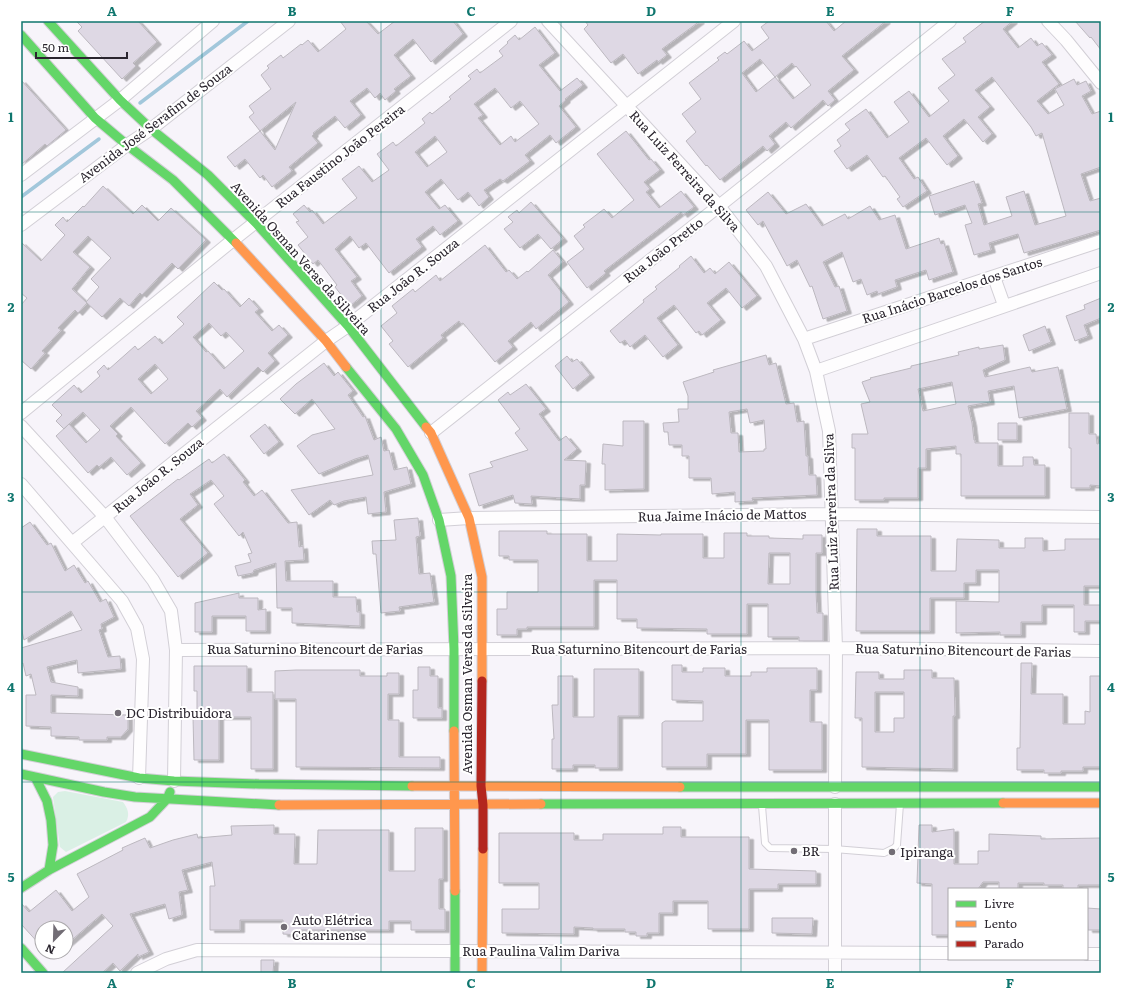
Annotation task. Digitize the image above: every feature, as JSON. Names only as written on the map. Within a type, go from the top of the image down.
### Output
[{"type":"main road","name":"Avenida Osman Veras da Silveira","points":[[48,21],[120,100],[151,129],[208,176],[256,223],[348,326],[431,433],[469,518],[482,577],[482,973]]},
{"type":"main road","name":"Avenida Osman Veras da Silveira","points":[[21,35],[95,118],[127,145],[173,180],[233,240],[326,341],[396,429],[423,475],[439,520],[450,576],[454,649],[456,973]]},
{"type":"main road","points":[[21,754],[139,778],[174,781],[259,784],[455,787],[1101,787]]},
{"type":"main road","points":[[21,774],[135,798],[263,805],[1101,803]]},
{"type":"main road","points":[[35,778],[47,801],[51,820],[53,845],[49,870]]},
{"type":"main road","points":[[21,888],[49,870],[150,817],[167,800],[174,781]]},
{"type":"main road","points":[[21,948],[44,973]]},
{"type":"street","points":[[21,175],[120,100],[213,21]]},
{"type":"street","name":"Avenida José Serafim de Souza","points":[[21,225],[127,145],[151,129],[289,21]]},
{"type":"street","name":"Rua Faustino João Pereira","points":[[21,413],[233,240],[511,21]]},
{"type":"street","name":"Rua Luiz Ferreira da Silva","points":[[548,21],[719,206],[766,266],[804,339],[816,371],[830,431],[836,648],[835,787]]},
{"type":"street","name":"Rua João R. Souza","points":[[72,543],[326,341],[348,326],[734,21]]},
{"type":"street","name":"Rua João Pretto","points":[[431,433],[719,206],[950,21]]},
{"type":"street","points":[[1048,21],[1066,40],[1101,83]]},
{"type":"street","name":"Rua Inácio Barcelos dos Santos","points":[[804,339],[1101,242]]},
{"type":"street","points":[[816,371],[1004,305],[1101,273]]},
{"type":"street","points":[[994,276],[1004,305]]},
{"type":"street","points":[[21,426],[105,517],[153,580],[171,611],[176,650],[174,781]]},
{"type":"street","points":[[21,484],[122,601],[137,628],[143,659],[139,778]]},
{"type":"street","name":"Rua Jaime Inácio de Mattos","points":[[439,520],[469,518],[832,514],[1101,517]]},
{"type":"street","name":"Rua Saturnino Bitencourt de Farias","points":[[176,650],[836,648],[1101,652]]},
{"type":"street","points":[[835,804],[835,973]]},
{"type":"street","name":"Rua Paulina Valim Dariva","points":[[137,973],[166,959],[197,950],[948,953]]},
{"type":"street","points":[[1088,954],[1101,954]]},
{"type":"lane","points":[[762,804],[765,843],[770,848],[834,849],[884,852],[894,848],[897,845],[900,804]]},
{"type":"green space","points":[[65,791],[123,802],[128,812],[126,822],[66,852],[60,847],[53,797],[58,792]]},
{"type":"building","points":[[76,21],[138,21],[157,42],[133,63],[136,66],[122,79],[78,31],[82,27]]},
{"type":"building","points":[[340,21],[366,21],[378,34],[395,21],[453,21],[463,34],[431,62],[413,39],[394,55],[411,76],[394,89],[396,91],[385,100],[380,93],[375,98],[367,88],[350,101],[361,115],[345,128],[335,116],[313,133],[314,134],[312,136],[318,143],[289,167],[292,171],[272,187],[263,175],[260,178],[245,159],[235,167],[227,157],[260,131],[249,117],[254,113],[249,106],[271,89],[261,75],[269,68],[267,66],[281,55],[283,58],[308,40],[318,52],[346,29]],"holes":[[[296,102],[275,150],[260,131]]]},
{"type":"building","points":[[585,21],[700,21],[662,49],[667,55],[658,62],[657,60],[638,74],[623,54],[611,63],[584,29],[588,25]]},
{"type":"building","points":[[769,21],[826,21],[834,31],[846,21],[886,21],[842,56],[854,70],[828,91],[835,100],[828,106],[823,100],[791,128],[786,122],[769,136],[775,144],[767,151],[763,146],[720,180],[707,165],[706,166],[686,141],[696,132],[682,114],[701,99],[689,83],[719,60],[717,58],[725,52],[727,54],[744,41],[752,51],[769,38],[761,27]],"holes":[[[760,59],[775,77],[756,92],[742,73]],[[792,63],[811,85],[793,99],[775,77]]]},
{"type":"building","points":[[985,21],[1013,21],[1003,29],[1018,48],[1031,38],[1037,46],[1042,43],[1052,55],[1042,62],[1059,84],[1037,101],[1048,114],[1064,105],[1055,89],[1074,79],[1077,85],[1086,81],[1091,91],[1082,96],[1092,114],[1101,111],[1101,167],[1081,174],[1090,201],[1101,198],[1101,230],[1024,253],[1018,234],[989,243],[991,250],[974,255],[965,225],[972,223],[965,205],[935,215],[929,196],[974,181],[982,203],[978,204],[984,225],[1012,216],[1006,197],[1024,191],[1035,225],[1066,216],[1042,133],[1036,136],[1031,127],[992,77],[975,90],[990,107],[978,117],[992,134],[983,142],[964,119],[943,136],[958,156],[947,165],[926,138],[899,158],[914,179],[918,177],[927,191],[903,207],[897,199],[900,197],[867,155],[847,169],[834,151],[841,146],[837,140],[850,130],[845,124],[866,109],[887,138],[909,122],[894,102],[909,91],[929,117],[949,101],[938,88],[955,75],[942,59],[966,42],[963,38]]},
{"type":"building","points":[[1075,21],[1101,21],[1101,50],[1091,37],[1090,38]]},
{"type":"building","points":[[535,27],[555,53],[539,65],[560,91],[577,78],[583,85],[565,99],[566,100],[559,106],[576,127],[556,143],[550,135],[525,155],[530,161],[503,181],[500,179],[484,190],[489,197],[479,206],[468,192],[458,200],[441,179],[425,192],[439,209],[445,205],[458,221],[440,235],[433,226],[416,239],[422,247],[389,273],[366,243],[359,248],[350,236],[335,249],[357,277],[351,281],[362,296],[350,306],[335,287],[337,285],[318,260],[313,264],[298,245],[308,237],[296,222],[299,221],[293,214],[304,205],[310,212],[312,210],[323,224],[357,198],[342,179],[359,166],[372,182],[389,170],[377,154],[393,142],[396,146],[425,123],[422,119],[430,112],[432,114],[451,99],[449,97],[471,79],[468,76],[477,69],[480,73],[503,56],[499,51],[515,35],[519,40]],"holes":[[[495,88],[511,108],[520,101],[539,124],[515,142],[511,136],[500,145],[478,118],[483,115],[474,104]],[[435,136],[447,152],[427,167],[415,152]]]},
{"type":"building","points":[[21,80],[66,130],[47,146],[45,144],[21,165]]},
{"type":"building","points":[[626,131],[649,160],[651,159],[660,170],[644,182],[650,189],[646,192],[659,208],[681,191],[694,207],[683,215],[681,212],[604,271],[606,273],[587,288],[567,262],[584,249],[574,236],[585,227],[583,225],[604,209],[612,218],[634,200],[597,154]]},
{"type":"building","points":[[103,186],[133,214],[142,205],[158,221],[171,208],[206,240],[178,269],[172,263],[142,295],[140,293],[129,306],[120,298],[102,317],[86,302],[99,287],[91,279],[111,258],[88,236],[73,252],[90,267],[72,289],[87,303],[78,313],[75,310],[58,328],[61,330],[42,351],[45,353],[31,369],[21,360],[21,305],[27,298],[21,293],[21,242],[41,261],[65,235],[55,225],[63,217],[67,222],[83,206],[84,207]]},
{"type":"building","points":[[768,192],[786,214],[806,204],[822,226],[845,214],[848,219],[870,206],[879,220],[895,215],[906,249],[939,238],[941,244],[944,243],[953,272],[929,280],[926,270],[895,280],[897,287],[878,294],[877,291],[867,295],[861,279],[853,282],[842,252],[823,262],[835,287],[839,286],[847,311],[823,319],[812,286],[810,287],[797,260],[787,266],[763,221],[758,225],[746,210]]},
{"type":"building","points":[[531,202],[563,239],[551,249],[538,234],[520,248],[504,229],[513,222],[508,217],[517,210],[519,213]]},
{"type":"building","points":[[485,245],[506,272],[509,270],[517,279],[527,271],[528,272],[553,250],[563,262],[548,275],[569,302],[536,329],[531,322],[508,341],[513,347],[495,362],[463,323],[461,324],[459,321],[441,335],[443,338],[408,367],[389,344],[393,341],[381,326],[397,313],[392,306],[413,289],[415,292],[436,275],[440,281]]},
{"type":"building","points":[[691,256],[704,273],[710,268],[715,274],[729,262],[757,296],[742,308],[726,288],[707,303],[721,320],[702,335],[699,331],[696,333],[674,305],[657,318],[678,345],[663,357],[645,335],[630,347],[625,340],[620,343],[610,331],[644,302],[643,300],[657,289],[655,287]]},
{"type":"building","points":[[214,282],[222,290],[224,289],[240,307],[249,298],[259,309],[255,312],[272,331],[279,325],[288,335],[268,353],[275,361],[263,372],[258,367],[227,397],[220,389],[196,411],[202,418],[192,427],[188,423],[165,444],[131,407],[110,426],[118,434],[116,436],[141,463],[127,475],[111,457],[99,467],[97,465],[88,473],[56,436],[64,429],[56,421],[62,415],[52,405],[74,385],[81,393],[100,376],[97,372],[104,365],[108,370],[135,346],[138,350],[155,336],[162,344],[184,324],[177,317]],"holes":[[[209,323],[221,336],[226,332],[244,351],[224,369],[193,337]],[[155,364],[168,379],[151,394],[138,379]],[[83,412],[100,430],[86,443],[69,424]]]},
{"type":"building","points":[[1101,298],[1101,318],[1084,325],[1088,336],[1075,341],[1066,316],[1085,309],[1084,305]]},
{"type":"building","points":[[1045,326],[1051,342],[1029,351],[1023,335]]},
{"type":"building","points":[[1003,345],[1005,360],[983,370],[985,377],[1030,367],[1032,372],[1058,367],[1067,409],[1019,418],[1014,386],[988,391],[990,402],[968,406],[975,443],[998,443],[998,466],[1023,466],[1023,457],[1033,457],[1034,465],[1045,465],[1045,496],[961,496],[961,454],[956,454],[956,446],[926,449],[926,468],[918,468],[918,498],[855,500],[855,448],[852,448],[852,434],[868,434],[861,404],[870,402],[862,382],[871,379],[870,378],[911,368],[911,366],[959,355],[958,352],[979,347],[979,349]],"holes":[[[952,382],[956,404],[923,411],[918,389]]]},
{"type":"building","points":[[766,355],[769,365],[776,363],[786,404],[794,403],[797,422],[804,421],[806,456],[808,456],[809,475],[816,475],[817,495],[752,498],[753,501],[735,502],[735,492],[712,494],[711,478],[689,478],[689,456],[682,456],[682,445],[669,445],[668,432],[664,432],[663,423],[679,422],[678,409],[688,409],[688,396],[683,382],[714,372],[713,370]],"holes":[[[747,409],[750,423],[764,420],[766,449],[764,449],[764,451],[739,452],[738,433],[731,433],[729,412]]]},
{"type":"building","points":[[567,356],[572,362],[577,359],[590,375],[573,389],[555,366]]},
{"type":"building","points":[[324,363],[334,376],[338,372],[353,391],[348,395],[363,417],[365,416],[374,440],[381,437],[384,451],[389,450],[394,470],[407,467],[411,484],[384,492],[386,512],[368,514],[366,497],[344,501],[334,505],[330,500],[309,515],[291,490],[373,475],[368,455],[319,474],[297,446],[312,435],[335,429],[312,399],[295,414],[280,399],[296,384]]},
{"type":"building","points":[[526,384],[546,409],[539,414],[559,441],[566,436],[577,449],[564,460],[586,461],[585,485],[580,485],[580,499],[531,496],[532,504],[515,503],[513,495],[479,506],[469,474],[493,467],[490,462],[528,450],[515,433],[520,429],[498,400],[508,392],[510,395]]},
{"type":"building","points":[[1069,413],[1089,413],[1089,434],[1096,434],[1097,444],[1101,443],[1101,486],[1090,485],[1090,488],[1071,488]]},
{"type":"building","points":[[623,421],[644,421],[644,489],[605,490],[605,464],[602,464],[603,444],[623,446]]},
{"type":"building","points":[[998,423],[1017,423],[1017,440],[998,440]]},
{"type":"building","points":[[265,424],[279,442],[264,454],[250,436]]},
{"type":"building","points":[[224,454],[245,480],[243,482],[254,496],[262,490],[288,523],[297,522],[299,547],[303,546],[304,560],[285,561],[286,581],[333,581],[333,597],[356,597],[357,612],[360,612],[360,626],[292,623],[292,608],[277,608],[276,563],[254,570],[253,573],[238,576],[235,566],[251,562],[248,554],[252,553],[243,532],[239,536],[214,504],[224,496],[211,480],[190,494],[198,505],[180,519],[208,553],[178,577],[130,516],[178,479],[179,480],[209,459],[212,463]]},
{"type":"building","points":[[418,518],[420,536],[416,537],[419,574],[430,573],[434,602],[399,607],[400,611],[381,613],[376,554],[373,554],[372,541],[396,540],[394,520]]},
{"type":"building","points":[[30,522],[47,545],[51,543],[65,571],[74,565],[85,583],[88,581],[100,602],[106,599],[114,617],[101,624],[102,629],[99,630],[108,657],[120,656],[121,669],[78,673],[77,660],[47,667],[51,682],[78,687],[78,696],[51,695],[51,713],[128,715],[128,729],[121,737],[107,737],[107,740],[79,740],[79,737],[51,736],[51,727],[26,726],[26,695],[36,695],[31,674],[26,676],[23,663],[21,664],[21,648],[82,630],[71,611],[24,640],[21,627],[21,528]]},
{"type":"building","points":[[857,529],[877,529],[877,536],[931,536],[931,571],[956,571],[957,539],[999,540],[999,548],[1025,548],[1025,538],[1043,538],[1043,551],[1065,550],[1065,539],[1101,539],[1101,586],[1084,586],[1084,605],[1101,605],[1101,621],[1085,621],[1085,632],[1074,632],[1074,605],[1042,605],[1042,622],[1021,622],[1021,635],[1000,635],[1000,632],[956,633],[956,601],[999,602],[999,570],[976,570],[976,583],[964,583],[964,598],[930,598],[930,631],[856,631]]},
{"type":"building","points":[[499,531],[547,531],[547,534],[587,534],[587,561],[617,561],[617,534],[703,534],[703,558],[724,558],[724,533],[747,533],[747,536],[803,539],[803,535],[822,535],[822,553],[816,553],[816,591],[817,613],[823,613],[823,641],[799,641],[799,637],[768,637],[768,604],[747,604],[747,634],[707,634],[707,629],[637,628],[637,619],[617,619],[617,580],[594,580],[594,627],[527,627],[527,629],[517,629],[517,635],[497,635],[497,609],[507,609],[507,592],[538,592],[538,560],[509,560],[509,556],[499,556]],"holes":[[[769,553],[790,553],[790,584],[768,584]]]},
{"type":"building","points":[[239,593],[239,598],[258,598],[258,610],[266,609],[266,631],[246,631],[246,616],[212,616],[212,632],[195,632],[195,603]]},
{"type":"building","points":[[1021,663],[1032,663],[1031,694],[1063,694],[1063,724],[1085,724],[1085,711],[1090,712],[1090,676],[1101,676],[1101,767],[1083,767],[1083,771],[1061,771],[1061,773],[1044,773],[1044,770],[1017,770],[1017,748],[1020,748]]},
{"type":"building","points":[[672,665],[682,665],[682,672],[703,672],[703,668],[725,668],[725,676],[751,676],[751,672],[767,672],[767,668],[817,668],[817,690],[810,690],[810,722],[822,722],[822,770],[769,770],[769,720],[746,720],[746,754],[707,754],[707,767],[662,767],[662,723],[665,721],[703,721],[703,701],[672,700]]},
{"type":"building","points":[[194,666],[247,666],[247,692],[273,692],[273,769],[251,769],[251,717],[219,717],[219,760],[194,760],[193,717],[197,717],[197,691],[194,691]]},
{"type":"building","points":[[418,667],[430,667],[430,676],[438,676],[438,708],[442,708],[442,718],[413,718],[413,690],[418,690]]},
{"type":"building","points":[[594,669],[639,669],[639,716],[618,716],[618,768],[595,768],[595,765],[573,765],[573,769],[552,769],[552,739],[554,739],[552,705],[558,705],[558,676],[573,676],[573,717],[594,717]]},
{"type":"building","points":[[360,670],[360,676],[387,676],[387,673],[399,673],[399,694],[388,694],[388,720],[399,720],[399,757],[440,757],[440,768],[296,767],[296,699],[275,699],[275,671]]},
{"type":"building","points":[[904,670],[932,670],[932,678],[954,678],[955,716],[953,716],[953,769],[862,767],[862,718],[855,718],[856,672],[879,672],[879,679],[904,679]],"holes":[[[875,692],[904,692],[904,718],[894,718],[894,732],[875,732]]]},
{"type":"building","points":[[274,825],[274,834],[295,834],[294,864],[317,864],[318,830],[389,830],[389,871],[415,871],[415,828],[443,828],[443,879],[439,879],[439,909],[445,909],[445,930],[411,930],[411,921],[389,921],[389,930],[298,930],[298,935],[283,934],[283,920],[240,920],[240,930],[210,930],[210,886],[215,886],[212,862],[182,870],[188,890],[179,892],[182,915],[169,919],[165,904],[130,914],[149,952],[138,957],[138,954],[120,971],[113,963],[102,973],[62,973],[113,926],[102,914],[74,938],[74,920],[34,920],[34,938],[21,924],[21,903],[29,912],[56,890],[72,911],[89,897],[77,874],[123,850],[122,848],[145,838],[150,848],[197,834],[198,838],[232,835],[231,826]]},
{"type":"building","points":[[919,825],[932,825],[932,832],[954,829],[954,864],[978,864],[978,851],[989,851],[989,834],[1041,836],[1041,839],[1101,838],[1101,885],[1078,885],[1078,888],[1063,888],[1063,885],[1018,883],[1018,888],[999,888],[999,882],[983,882],[979,888],[948,888],[948,935],[932,935],[932,884],[917,883]]},
{"type":"building","points":[[663,827],[681,827],[681,837],[749,837],[749,869],[816,871],[816,884],[778,884],[778,889],[749,889],[749,929],[708,929],[708,901],[673,901],[673,913],[659,913],[659,933],[647,933],[647,936],[636,936],[636,932],[625,932],[625,929],[593,929],[574,927],[574,934],[502,933],[502,909],[539,909],[539,883],[499,883],[499,833],[574,833],[574,840],[603,840],[603,834],[663,834]]},
{"type":"building","points":[[1088,908],[1101,909],[1101,930],[1088,930]]},
{"type":"building","points":[[772,918],[813,918],[812,934],[772,933]]},
{"type":"building","points":[[261,960],[274,960],[273,973],[261,973]]},
{"type":"waterway","points":[[140,103],[248,21]]},
{"type":"waterway","points":[[21,197],[99,139]]},
{"type":"traffic: fast","points":[[48,21],[120,100],[151,129],[208,175],[256,223],[348,326],[426,427]]},
{"type":"traffic: fast","points":[[21,35],[95,118],[127,145],[173,180],[236,243]]},
{"type":"traffic: fast","points":[[346,367],[396,429],[423,475],[439,520],[451,576],[454,649],[454,731]]},
{"type":"traffic: fast","points":[[21,754],[139,778],[174,781],[259,784],[412,786]]},
{"type":"traffic: fast","points":[[21,774],[104,792],[135,797],[279,805]]},
{"type":"traffic: fast","points":[[35,777],[47,801],[51,820],[53,845],[49,870]]},
{"type":"traffic: fast","points":[[680,787],[1101,787]]},
{"type":"traffic: fast","points":[[21,888],[49,870],[150,817],[167,799],[170,792]]},
{"type":"traffic: fast","points":[[541,804],[1003,803]]},
{"type":"traffic: fast","points":[[455,891],[455,973]]},
{"type":"traffic: fast","points":[[21,948],[43,973]]},
{"type":"traffic: slow","points":[[236,243],[326,341],[346,367]]},
{"type":"traffic: slow","points":[[426,427],[431,433],[469,518],[482,577],[482,681]]},
{"type":"traffic: slow","points":[[454,731],[455,891]]},
{"type":"traffic: slow","points":[[412,786],[680,787]]},
{"type":"traffic: slow","points":[[1003,803],[1101,803]]},
{"type":"traffic: slow","points":[[279,805],[541,804]]},
{"type":"traffic: slow","points":[[482,973],[483,849]]},
{"type":"traffic: jam","points":[[482,681],[481,786],[483,805],[483,849]]},
{"type":"place","name":"DC Distribuidora","points":[[118,713]]},
{"type":"place","name":"BR","points":[[794,851]]},
{"type":"place","name":"Ipiranga","points":[[892,852]]},
{"type":"place","name":"Auto Elétrica Catarinense","points":[[284,927]]}]
